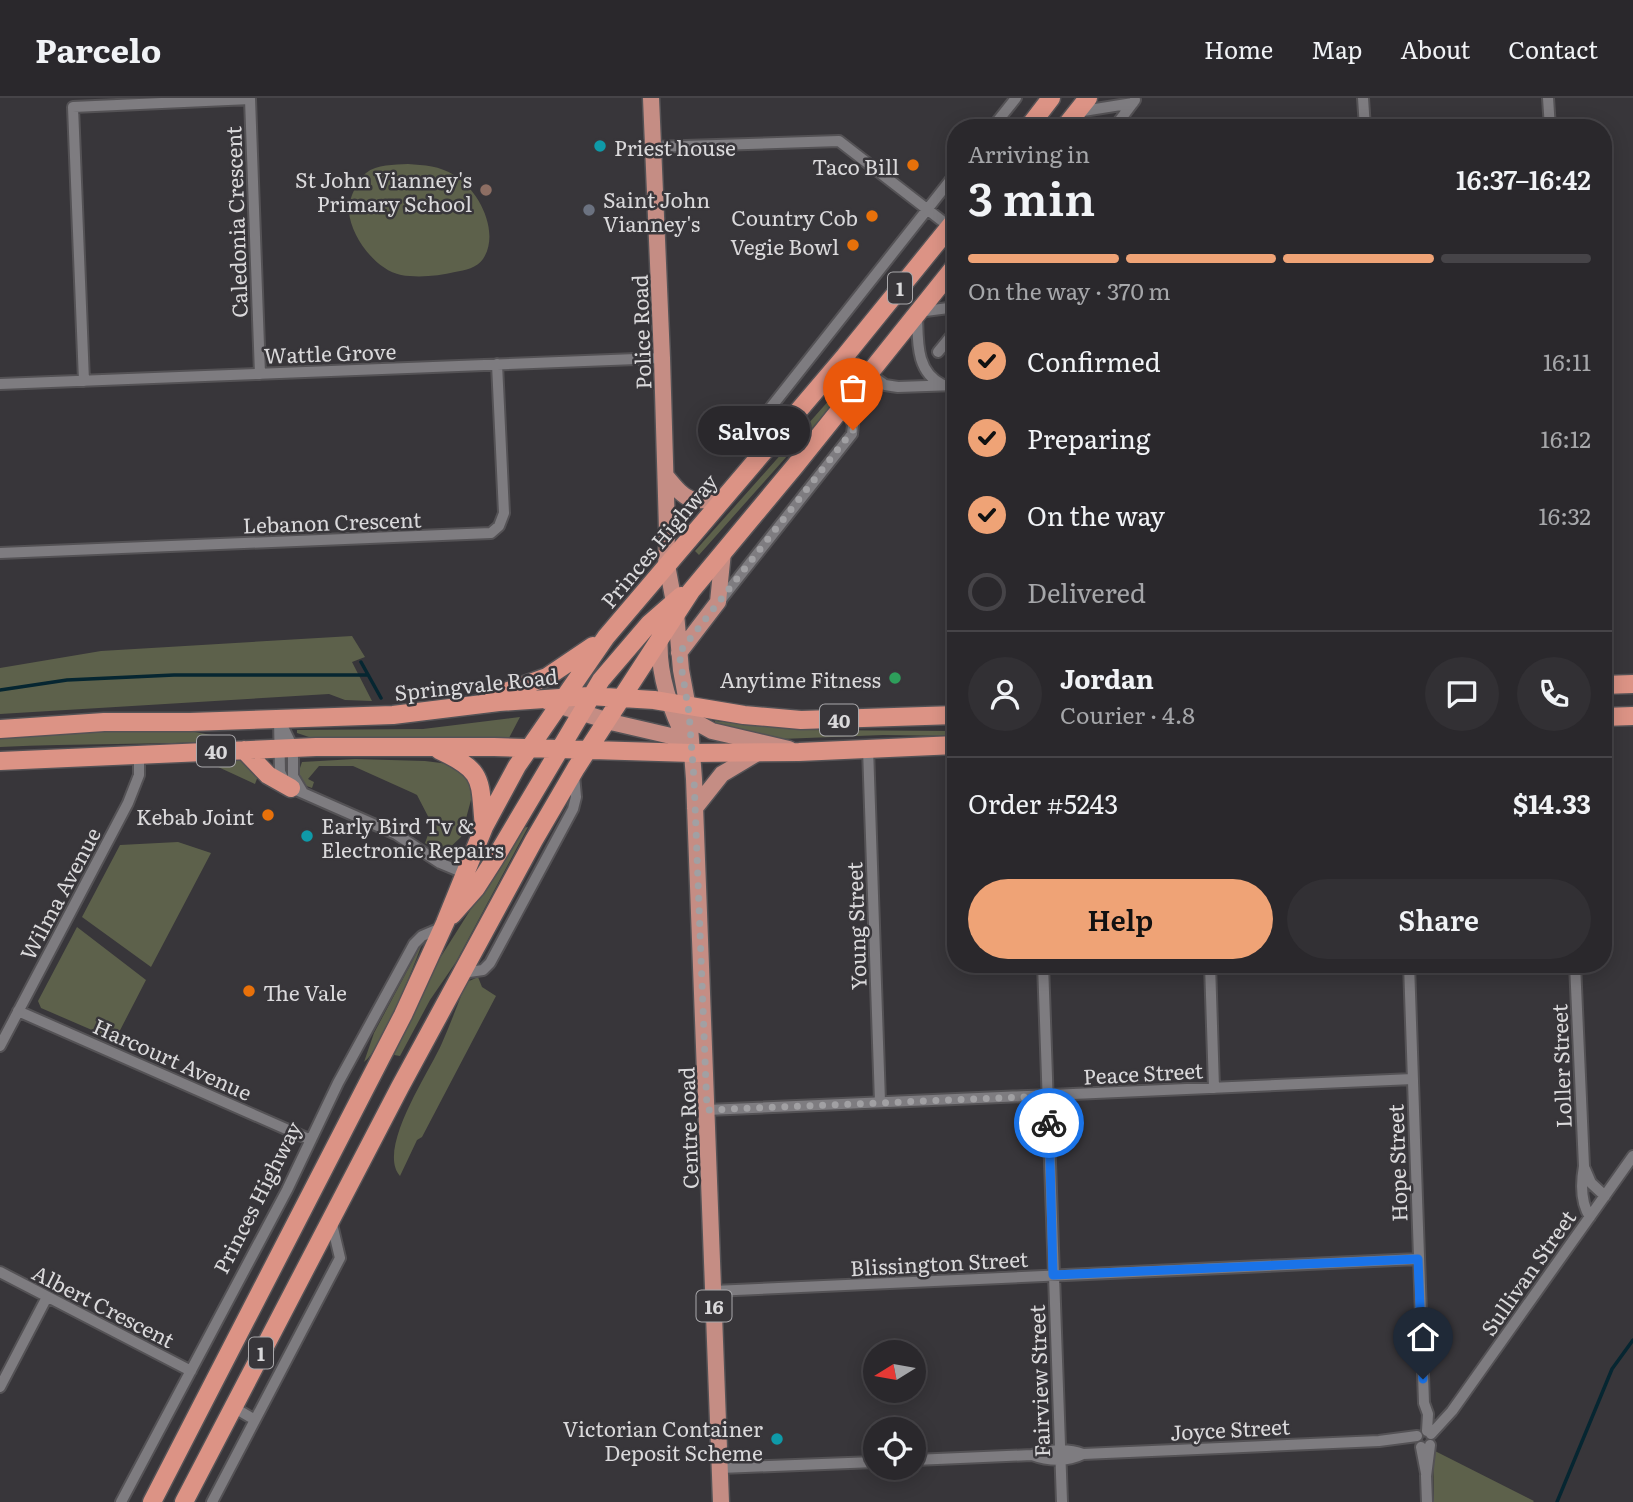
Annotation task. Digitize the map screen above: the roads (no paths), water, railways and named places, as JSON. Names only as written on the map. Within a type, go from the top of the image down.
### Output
[{"type":"highway","points":[[1035,119],[1051,98]]},
{"type":"highway","points":[[1071,119],[1088,98]]},
{"type":"highway","name":"Princes Highway","points":[[152,1502],[403,1015],[484,827],[528,748],[606,637],[845,356],[947,230]]},
{"type":"highway","name":"1","points":[[184,1502],[462,973],[573,772],[660,638],[671,608],[691,591],[947,276]]},
{"type":"highway","name":"Princes Highway","points":[[444,925],[489,868],[579,712],[601,680],[671,608]]},
{"type":"highway","points":[[467,706],[547,677],[606,637]]},
{"type":"highway","points":[[1612,685],[1633,684]]},
{"type":"highway","name":"Springvale Road","points":[[0,729],[104,722],[393,715],[540,699],[561,701],[590,696],[620,698],[683,709],[801,720],[947,715]]},
{"type":"highway","points":[[1612,717],[1633,716]]},
{"type":"highway","name":"40","points":[[0,761],[286,748],[528,748],[692,753],[799,752],[947,745]]},
{"type":"highway","points":[[433,747],[465,762],[476,775],[484,827]]},
{"type":"highway","points":[[244,750],[268,775],[299,792]]},
{"type":"highway","points":[[331,1156],[357,1170]]},
{"type":"main road","name":"Police Road","points":[[651,98],[667,565],[671,608]]},
{"type":"main road","points":[[666,475],[680,493],[690,499],[726,497]]},
{"type":"main road","points":[[679,653],[717,604],[723,552]]},
{"type":"main road","name":"Centre Road","points":[[671,608],[679,653],[683,709],[692,753],[721,1502]]},
{"type":"main road","name":"Centre Road","points":[[660,638],[660,668],[683,709],[692,753]]},
{"type":"main road","points":[[561,701],[579,712],[671,736],[681,741],[692,753]]},
{"type":"main road","points":[[683,709],[712,731],[799,752]]},
{"type":"main road","points":[[695,808],[722,774],[759,752]]},
{"type":"street","points":[[999,119],[1016,98]]},
{"type":"street","points":[[1363,98],[1364,119]]},
{"type":"street","points":[[1548,98],[1549,119]]},
{"type":"street","name":"Caledonia Crescent","points":[[84,381],[73,107],[250,99],[260,374]]},
{"type":"street","points":[[1075,113],[1135,100]]},
{"type":"street","points":[[1121,119],[1135,100]]},
{"type":"street","points":[[653,147],[835,140],[851,148],[927,209],[947,220]]},
{"type":"street","points":[[743,436],[748,436],[753,430],[947,184]]},
{"type":"street","points":[[943,386],[930,376],[922,363],[918,313],[947,308]]},
{"type":"street","points":[[938,352],[947,341]]},
{"type":"street","points":[[845,356],[883,384],[894,387],[947,386]]},
{"type":"street","name":"Wattle Grove","points":[[0,384],[662,358]]},
{"type":"street","name":"Lebanon Crescent","points":[[0,553],[491,533],[499,526],[503,513],[497,364]]},
{"type":"street","points":[[717,604],[850,437],[853,428],[845,403]]},
{"type":"street","points":[[279,719],[299,792]]},
{"type":"street","points":[[286,748],[281,775],[285,784],[402,837],[442,864],[464,873]]},
{"type":"street","name":"Young Street","points":[[868,748],[880,1102]]},
{"type":"street","name":"Wilma Avenue","points":[[0,1046],[128,803],[139,775],[139,754]]},
{"type":"street","name":"Princes Highway","points":[[121,1502],[311,1140],[338,1083],[414,944],[422,936],[444,925]]},
{"type":"street","name":"Fairview Street","points":[[1043,973],[1062,1502]]},
{"type":"street","points":[[1210,973],[1214,1088]]},
{"type":"street","name":"Hope Street","points":[[1409,973],[1424,1403],[1421,1415],[1427,1502]]},
{"type":"street","name":"Loller Street","points":[[1575,973],[1584,1166],[1583,1200],[1590,1217]]},
{"type":"street","name":"Harcourt Avenue","points":[[19,1011],[311,1140]]},
{"type":"street","name":"Peace Street","points":[[707,1110],[1413,1079]]},
{"type":"street","name":"Sullivan Street","points":[[1424,1439],[1452,1411],[1633,1156]]},
{"type":"street","points":[[1584,1166],[1591,1183],[1605,1196]]},
{"type":"street","points":[[212,1502],[340,1258],[331,1220]]},
{"type":"street","name":"Blissington Street","points":[[713,1291],[1418,1259]]},
{"type":"street","name":"Albert Crescent","points":[[0,1272],[191,1371]]},
{"type":"street","points":[[0,1387],[47,1297]]},
{"type":"street","points":[[233,1407],[255,1420]]},
{"type":"street","name":"Joyce Street","points":[[926,1459],[1032,1455],[1045,1460],[1060,1455],[1074,1458],[1083,1454],[1379,1441],[1396,1444],[1424,1439]]},
{"type":"street","points":[[720,1468],[863,1462]]},
{"type":"waterway","points":[[361,662],[381,698]]},
{"type":"waterway","points":[[0,690],[67,680],[174,675],[368,675]]},
{"type":"waterway","points":[[1557,1502],[1612,1369],[1633,1340]]},
{"type":"place","name":"Priest house","points":[[600,146]]},
{"type":"place","name":"Taco Bill","points":[[913,165]]},
{"type":"place","name":"St John Vianney's Primary School","points":[[486,190]]},
{"type":"place","name":"Saint John Vianney's","points":[[589,210]]},
{"type":"place","name":"Country Cob","points":[[872,216]]},
{"type":"place","name":"Vegie Bowl","points":[[853,245]]},
{"type":"place","name":"Salvos","points":[[853,430]]},
{"type":"place","name":"Anytime Fitness","points":[[895,678]]},
{"type":"place","name":"Kebab Joint","points":[[268,815]]},
{"type":"place","name":"Early Bird Tv & Electronic Repairs","points":[[307,836]]},
{"type":"place","name":"The Vale","points":[[249,991]]},
{"type":"place","name":"Victorian Container Deposit Scheme","points":[[777,1439]]}]
